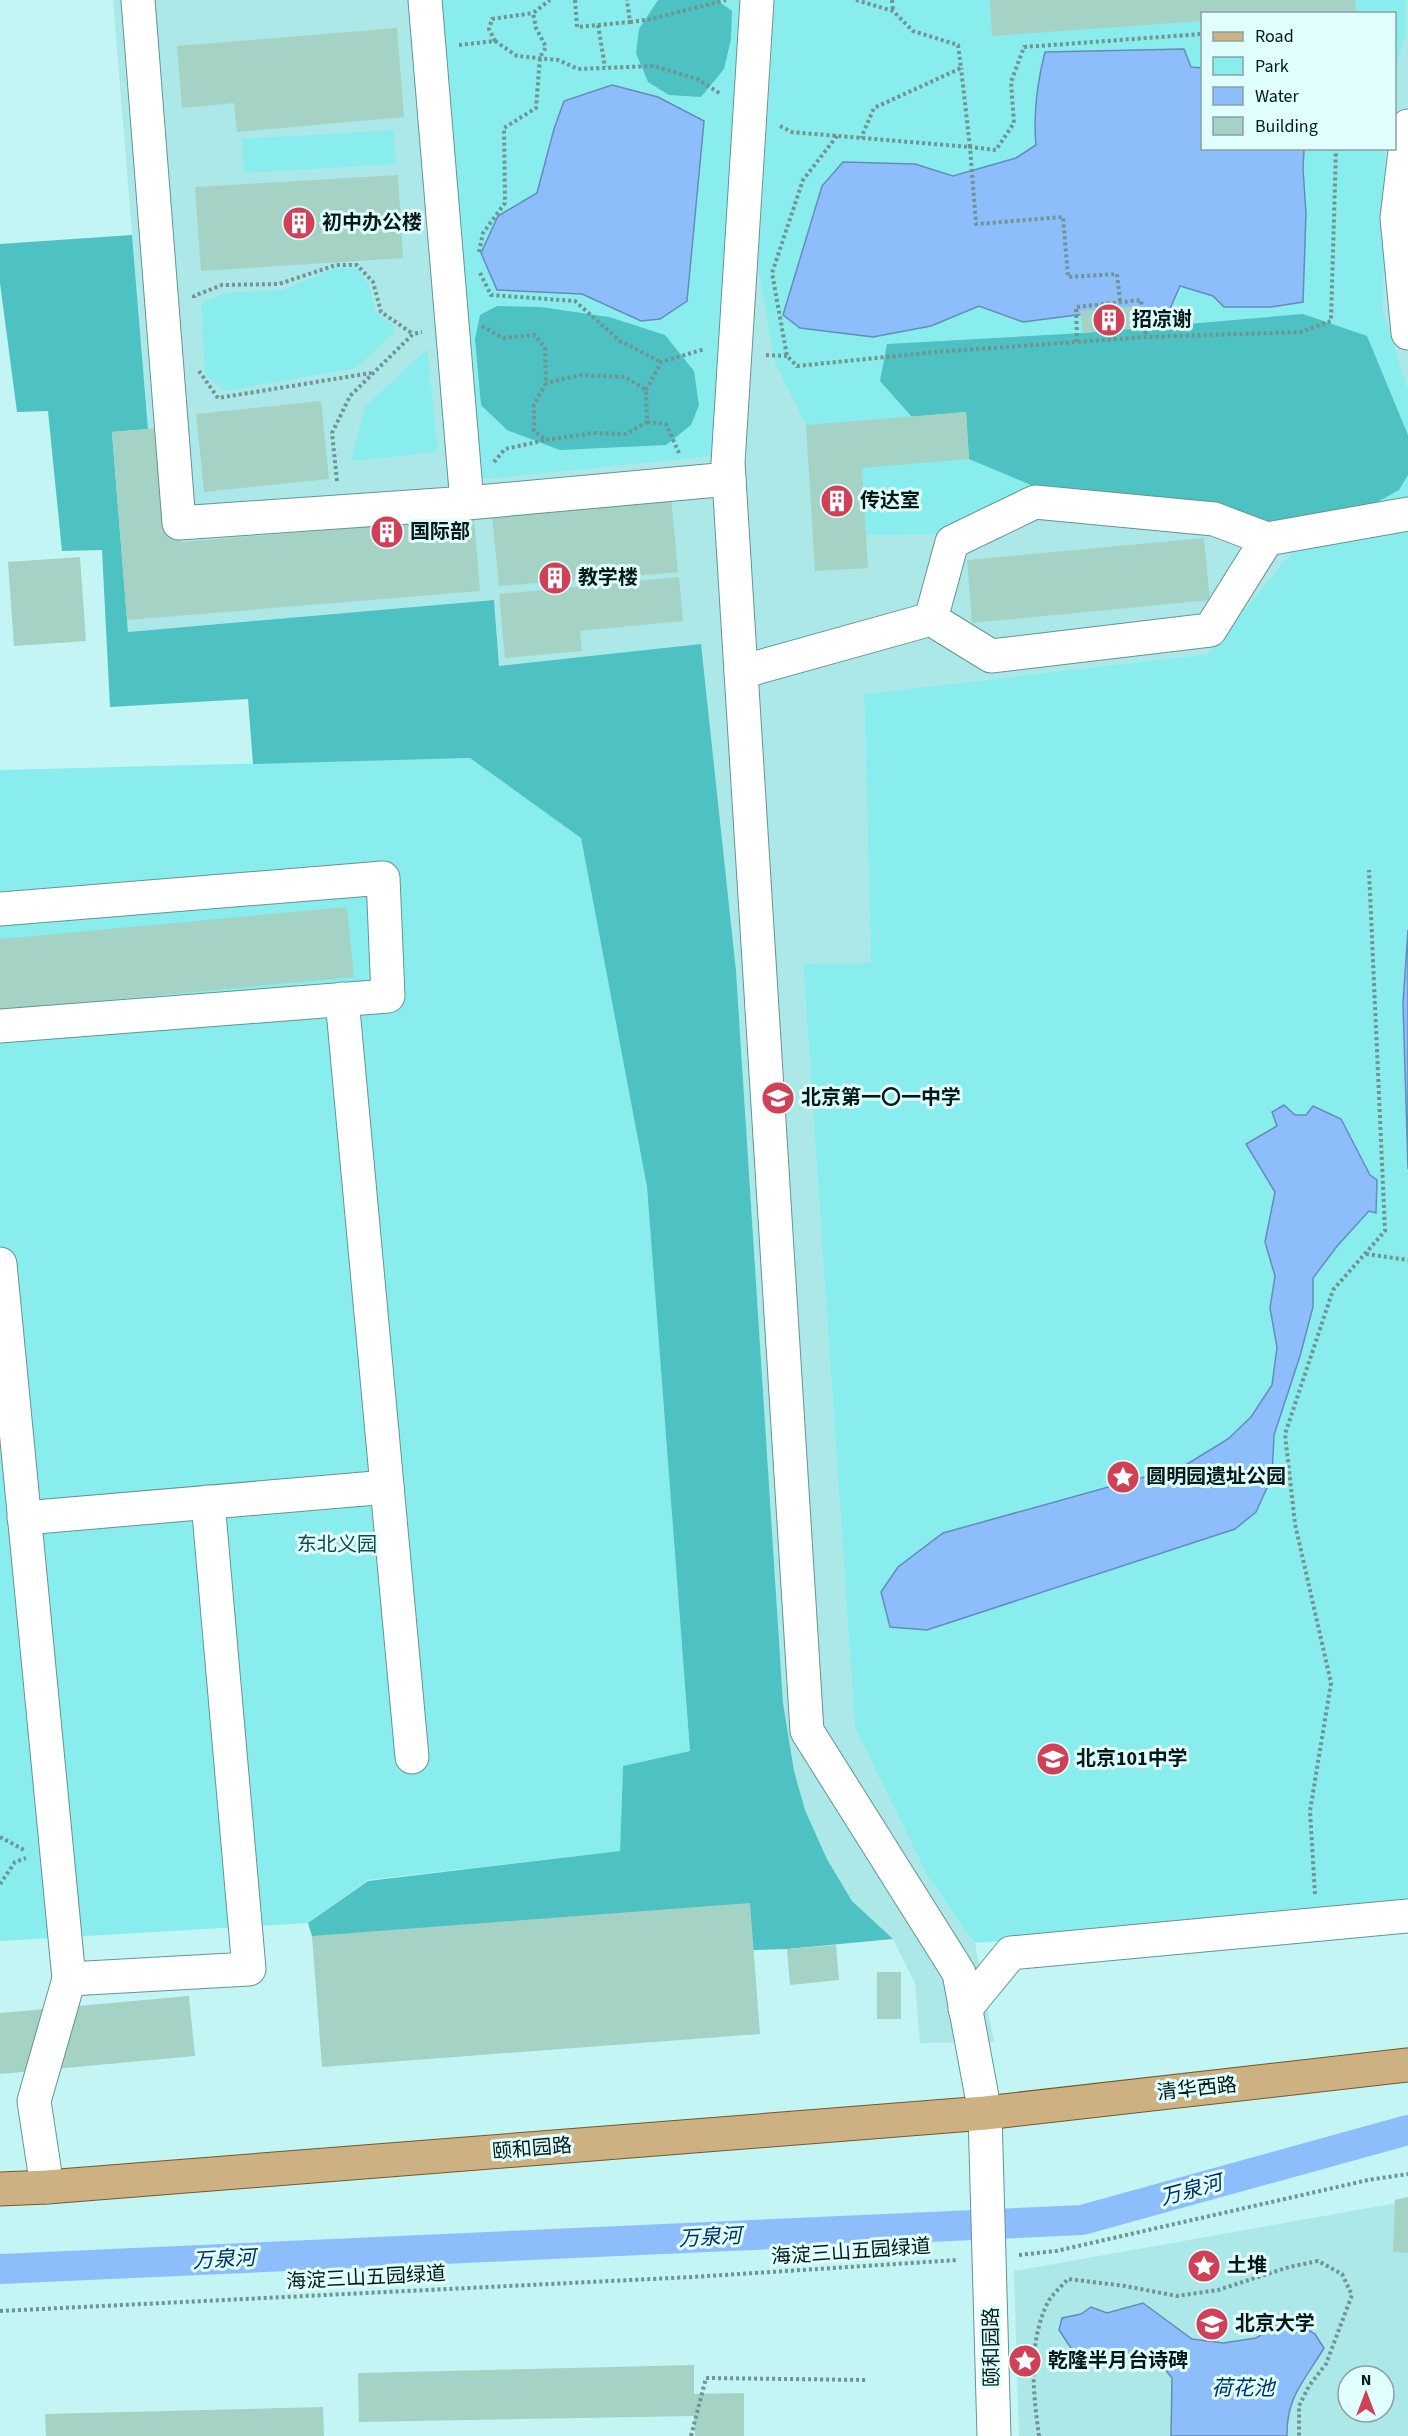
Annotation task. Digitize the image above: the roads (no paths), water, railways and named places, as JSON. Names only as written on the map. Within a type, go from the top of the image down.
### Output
[{"type":"main road","name":"清华西路","points":[[985,2113],[1408,2065]]},
{"type":"main road","name":"颐和园路","points":[[0,2189],[985,2113]]},
{"type":"street","points":[[138,0],[179,523],[480,502],[729,479]]},
{"type":"street","points":[[424,0],[452,325],[480,502]]},
{"type":"street","points":[[757,0],[728,463],[807,1731],[959,1973],[985,2113]]},
{"type":"street","points":[[1408,126],[1397,218],[1408,333]]},
{"type":"street","points":[[931,619],[951,542],[1035,502],[1214,519],[1267,539],[1408,514]]},
{"type":"street","points":[[741,672],[931,619],[991,656],[1210,630],[1267,539]]},
{"type":"street","points":[[0,909],[383,878],[388,996],[0,1026]]},
{"type":"street","points":[[342,999],[412,1757]]},
{"type":"street","points":[[0,1264],[69,1980],[34,2101],[46,2187]]},
{"type":"street","points":[[24,1518],[387,1486]]},
{"type":"street","points":[[69,1980],[249,1969],[208,1502]]},
{"type":"street","points":[[966,2009],[1011,1953],[1408,1916]]},
{"type":"street","name":"颐和园路","points":[[985,2113],[993,2436]]},
{"type":"water","points":[[1184,49],[1191,67],[1201,68],[1201,150],[1304,150],[1306,213],[1303,302],[1271,307],[1224,307],[1213,296],[1180,286],[1169,311],[1136,315],[1092,313],[1023,322],[979,306],[931,326],[873,337],[800,328],[783,315],[822,186],[843,162],[915,164],[953,176],[1016,158],[1036,145],[1036,98],[1045,52]]},
{"type":"water","points":[[612,85],[658,97],[704,121],[687,301],[660,319],[641,321],[582,294],[497,290],[481,253],[498,216],[537,193],[564,101]]},
{"type":"water","points":[[1408,930],[1408,1169],[1403,1003]]},
{"type":"water","points":[[1284,1105],[1295,1115],[1306,1115],[1313,1106],[1341,1119],[1370,1175],[1377,1180],[1376,1213],[1369,1211],[1338,1245],[1313,1278],[1313,1307],[1300,1356],[1274,1435],[1272,1477],[1256,1512],[1235,1529],[927,1630],[890,1627],[881,1592],[898,1567],[943,1533],[1184,1466],[1228,1439],[1251,1417],[1272,1385],[1277,1347],[1270,1308],[1275,1276],[1265,1242],[1275,1192],[1246,1144],[1277,1126],[1272,1112]]},
{"type":"water","name":"荷花池","points":[[1143,2303],[1192,2339],[1223,2343],[1256,2338],[1290,2318],[1315,2334],[1324,2348],[1293,2399],[1287,2436],[1171,2436],[1172,2378],[1159,2362],[1073,2351],[1059,2330],[1062,2318],[1081,2314],[1091,2307],[1107,2313]]},
{"type":"waterway","name":"万泉河","points":[[0,2269],[1082,2220],[1408,2130]]},
{"type":"place","name":"初中办公楼","points":[[299,223]]},
{"type":"place","name":"招凉谢","points":[[1109,320]]},
{"type":"place","name":"传达室","points":[[837,501]]},
{"type":"place","name":"国际部","points":[[387,532]]},
{"type":"place","name":"教学楼","points":[[555,578]]},
{"type":"place","name":"北京第一〇一中学","points":[[778,1098]]},
{"type":"place","name":"圆明园遗址公园","points":[[1123,1477]]},
{"type":"place","name":"北京101中学","points":[[1053,1759]]},
{"type":"place","name":"土堆","points":[[1204,2266]]},
{"type":"place","name":"北京大学","points":[[1212,2324]]},
{"type":"place","name":"乾隆半月台诗碑","points":[[1025,2361]]},
{"type":"park label","name":"东北义园","points":[[337,1545]]}]
